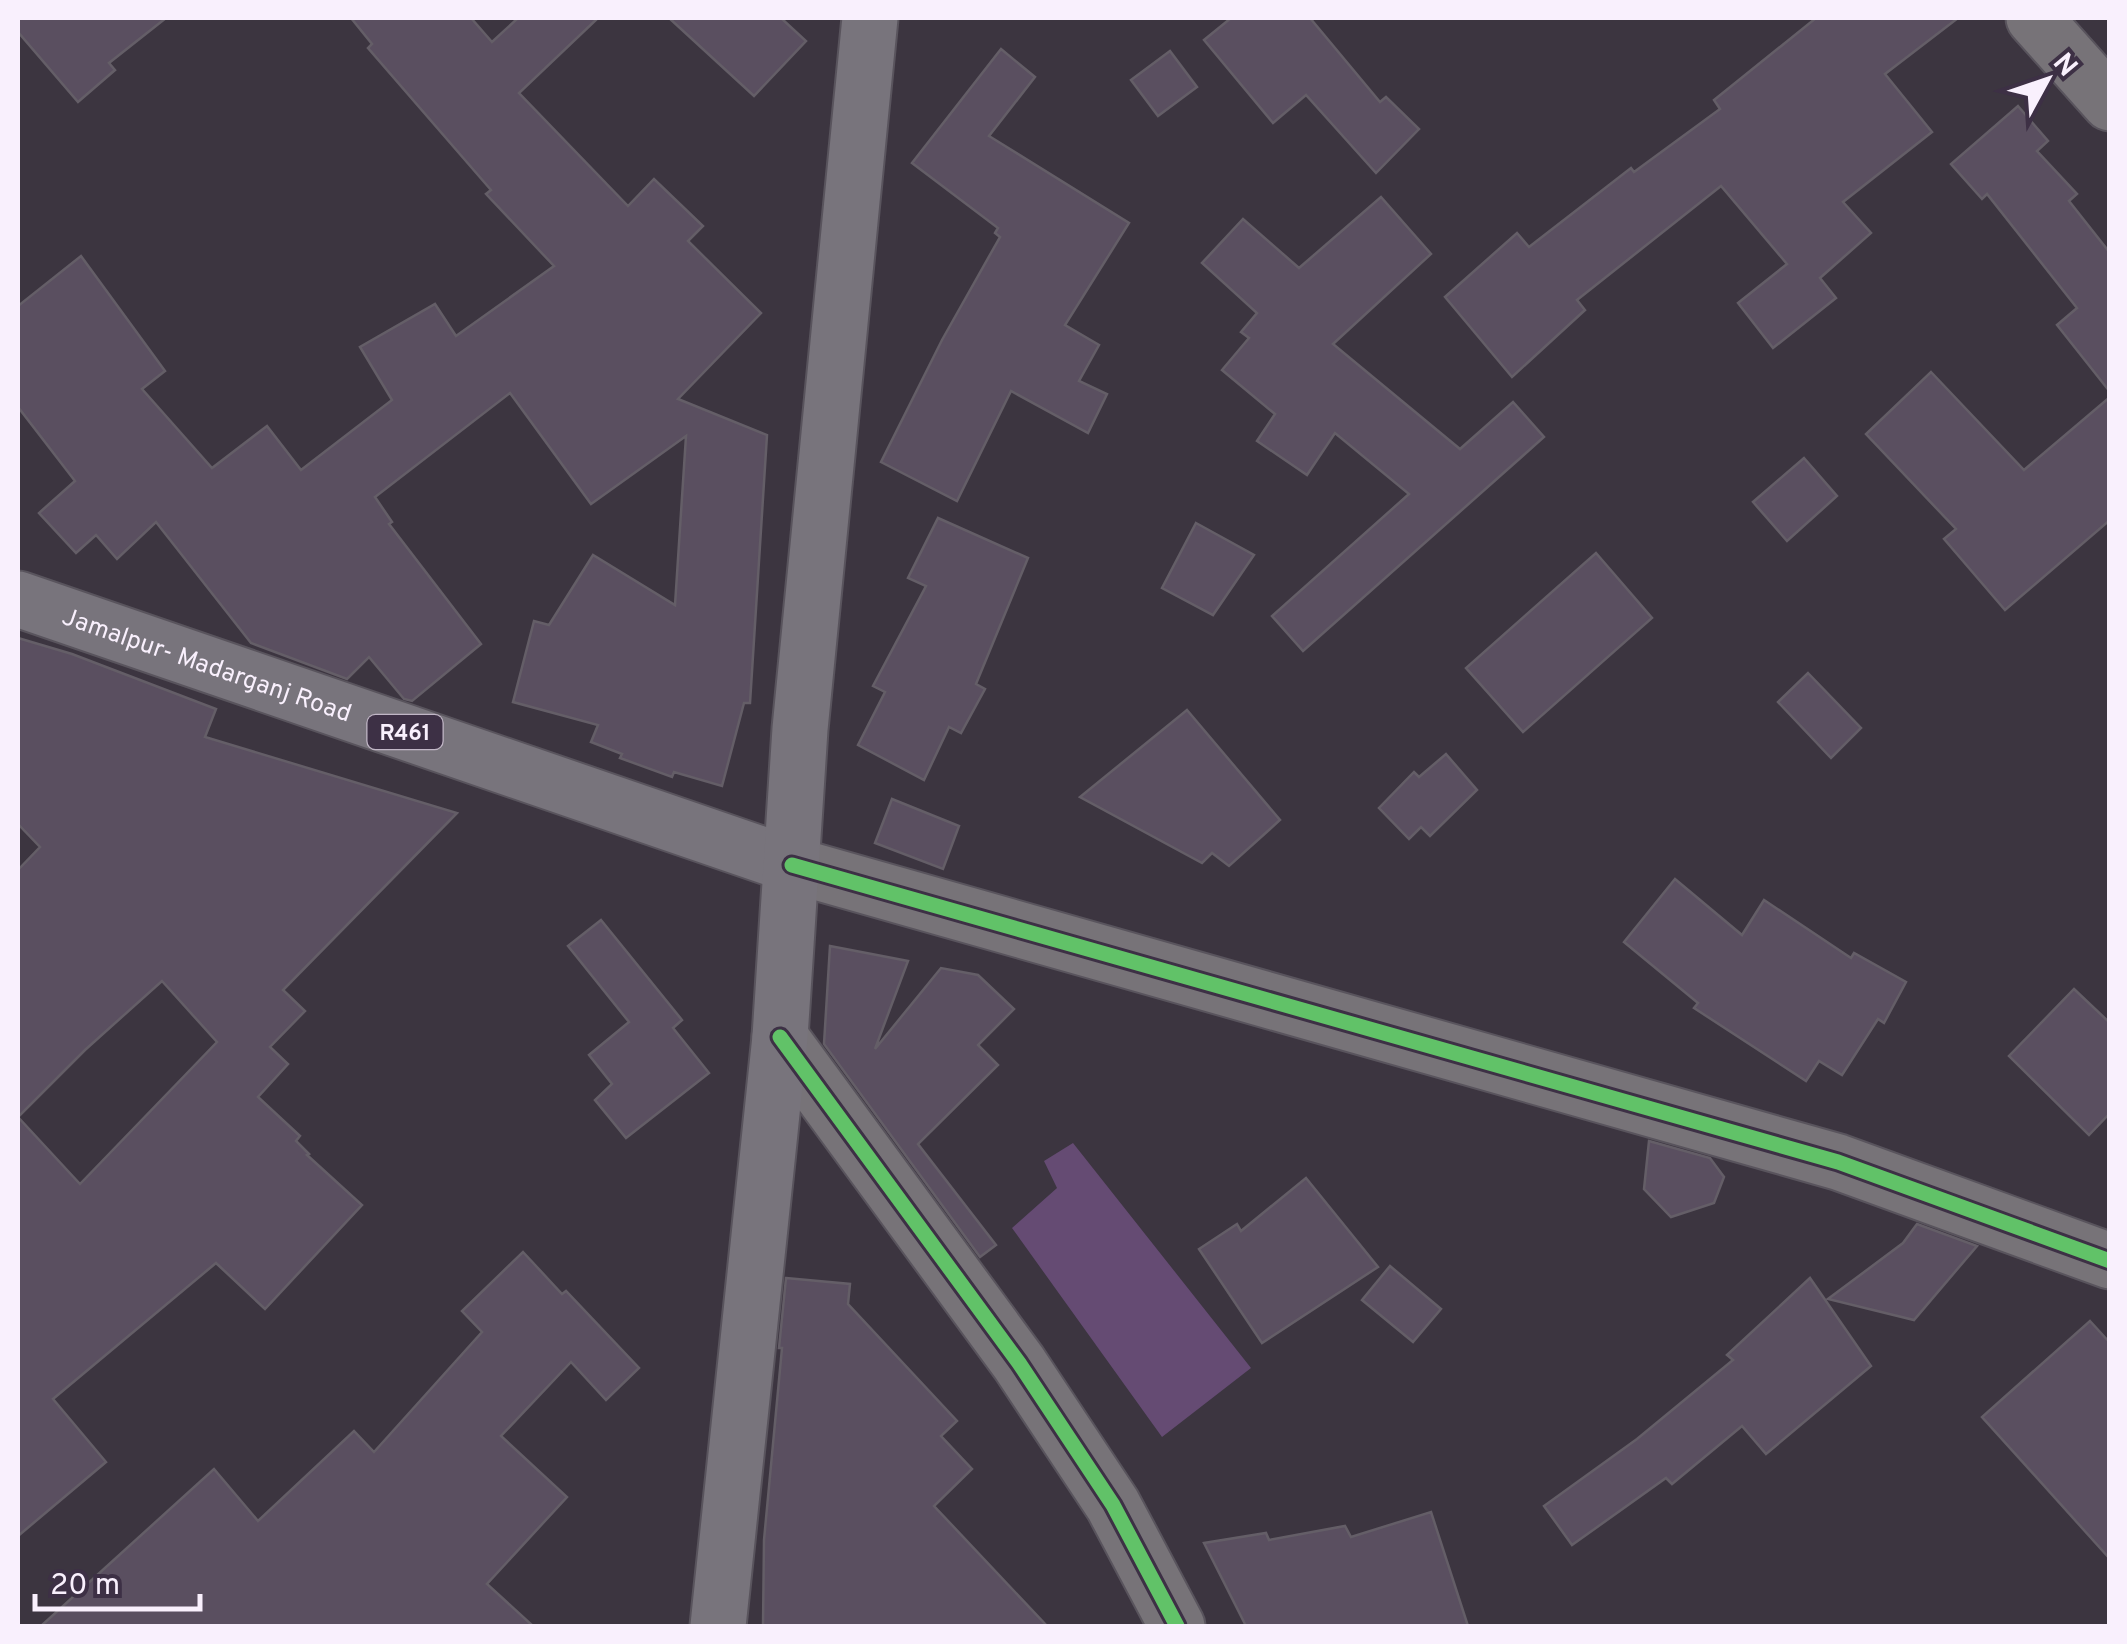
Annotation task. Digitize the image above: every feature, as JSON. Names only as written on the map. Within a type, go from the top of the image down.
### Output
[{"type":"main road","points":[[718,1626],[780,1037],[802,709],[870,18]]},
{"type":"main road","name":"Jamalpur- Madarganj Road","points":[[18,598],[792,865]]},
{"type":"street","points":[[2034,18],[2110,103]]},
{"type":"street","points":[[792,865],[1838,1162],[2110,1261]]},
{"type":"street","points":[[780,1037],[1018,1362],[1113,1506],[1178,1626]]},
{"type":"shaded area","points":[[1073,1143],[1251,1368],[1162,1437],[1012,1228],[1057,1188],[1044,1161]]},
{"type":"building","points":[[18,18],[166,18],[109,63],[115,70],[78,102],[18,32]]},
{"type":"building","points":[[351,18],[471,18],[492,42],[518,18],[598,18],[519,93],[628,206],[654,179],[703,226],[688,241],[761,313],[678,399],[767,435],[750,703],[744,703],[722,786],[674,772],[672,777],[620,758],[622,754],[591,742],[598,725],[513,702],[534,621],[549,625],[593,555],[675,605],[686,436],[591,504],[510,393],[375,497],[392,522],[389,524],[481,644],[412,701],[404,699],[369,657],[347,679],[251,643],[156,522],[117,559],[96,535],[76,553],[39,513],[75,481],[18,407],[18,306],[81,256],[165,371],[142,389],[212,468],[267,426],[301,470],[392,400],[360,347],[435,304],[456,336],[554,266],[486,194],[491,190],[368,48],[372,44]]},
{"type":"building","points":[[669,18],[781,18],[806,41],[754,96]]},
{"type":"building","points":[[1231,18],[1310,18],[1380,102],[1386,97],[1419,129],[1376,173],[1306,95],[1273,123],[1204,40]]},
{"type":"building","points":[[1816,18],[1958,18],[1885,74],[1932,132],[1843,202],[1871,233],[1820,278],[1836,298],[1773,348],[1738,303],[1787,264],[1721,186],[1577,300],[1585,310],[1512,377],[1445,297],[1517,233],[1529,247],[1631,168],[1634,172],[1720,109],[1714,100]]},
{"type":"building","points":[[1001,49],[1035,77],[989,136],[1129,223],[1065,325],[1099,345],[1079,381],[1107,394],[1088,433],[1011,391],[957,501],[881,462],[942,340],[1000,237],[995,233],[998,228],[912,163]]},
{"type":"building","points":[[1170,51],[1197,87],[1158,116],[1131,80]]},
{"type":"building","points":[[2018,106],[2048,141],[2037,151],[2077,194],[2069,201],[2110,253],[2110,392],[2057,325],[2077,308],[1987,194],[1982,199],[1951,164]]},
{"type":"building","points":[[1381,197],[1431,254],[1333,344],[1460,449],[1513,402],[1544,437],[1303,651],[1272,616],[1409,494],[1335,433],[1307,475],[1257,441],[1275,414],[1222,370],[1249,338],[1241,332],[1257,313],[1202,263],[1243,219],[1299,268]]},
{"type":"building","points":[[1931,372],[2024,470],[2110,397],[2110,520],[2005,610],[1944,539],[1956,529],[1866,434]]},
{"type":"building","points":[[1804,458],[1837,496],[1787,541],[1753,502]]},
{"type":"building","points":[[938,518],[1028,558],[976,684],[985,689],[961,733],[949,727],[924,780],[858,745],[885,692],[873,686],[926,586],[908,578]]},
{"type":"building","points":[[1196,523],[1254,555],[1213,615],[1162,588]]},
{"type":"building","points":[[1596,553],[1652,618],[1523,732],[1466,668]]},
{"type":"building","points":[[18,638],[72,654],[216,709],[205,737],[457,813],[283,990],[305,1011],[270,1047],[288,1064],[258,1097],[300,1136],[296,1141],[307,1155],[362,1205],[265,1309],[216,1263],[53,1399],[106,1462],[18,1536],[18,1117],[18,870],[40,847],[18,824]],"holes":[[[162,981],[217,1042],[80,1184],[18,1117]]]},
{"type":"building","points":[[1808,673],[1861,728],[1831,758],[1778,702]]},
{"type":"building","points":[[1187,710],[1280,820],[1229,866],[1212,853],[1202,863],[1080,797]]},
{"type":"building","points":[[1446,754],[1477,790],[1430,836],[1421,827],[1409,839],[1379,808],[1414,772],[1419,777]]},
{"type":"building","points":[[892,799],[959,826],[943,869],[875,843]]},
{"type":"building","points":[[1675,879],[1742,935],[1764,900],[1851,958],[1854,953],[1906,982],[1884,1023],[1878,1019],[1842,1075],[1819,1061],[1806,1081],[1694,1008],[1698,1003],[1624,942]]},
{"type":"building","points":[[601,920],[682,1020],[673,1028],[709,1073],[626,1138],[595,1100],[612,1084],[589,1055],[629,1022],[568,946]]},
{"type":"building","points":[[830,946],[908,961],[875,1049],[941,968],[978,975],[1014,1009],[978,1045],[998,1065],[918,1144],[996,1245],[980,1257],[824,1044]]},
{"type":"building","points":[[2074,989],[2110,1023],[2110,1113],[2089,1135],[2009,1056]]},
{"type":"building","points":[[1649,1141],[1710,1158],[1724,1177],[1714,1203],[1671,1217],[1644,1189]]},
{"type":"building","points":[[1306,1178],[1378,1267],[1262,1343],[1199,1249],[1237,1224],[1241,1231]]},
{"type":"building","points":[[1917,1224],[1977,1246],[1914,1320],[1828,1299],[1903,1243]]},
{"type":"building","points":[[523,1252],[639,1368],[606,1400],[571,1362],[501,1436],[567,1497],[487,1584],[533,1626],[41,1626],[214,1469],[258,1521],[354,1431],[374,1452],[482,1332],[462,1311]]},
{"type":"building","points":[[1390,1266],[1441,1309],[1413,1342],[1362,1300]]},
{"type":"building","points":[[786,1278],[850,1284],[848,1304],[957,1421],[941,1436],[972,1469],[934,1506],[1047,1626],[763,1626],[764,1540]]},
{"type":"building","points":[[1810,1278],[1871,1366],[1766,1454],[1742,1426],[1672,1484],[1666,1478],[1572,1545],[1544,1506],[1637,1439],[1733,1360],[1727,1355]]},
{"type":"building","points":[[2090,1321],[2110,1343],[2110,1559],[1982,1417]]},
{"type":"building","points":[[1431,1512],[1468,1626],[1246,1626],[1204,1543],[1266,1533],[1269,1540],[1345,1526],[1351,1537]]},
{"type":"cycle path","points":[[792,865],[1838,1162],[2110,1261]]},
{"type":"cycle path","points":[[780,1037],[1019,1363],[1113,1505],[1177,1626]]}]
